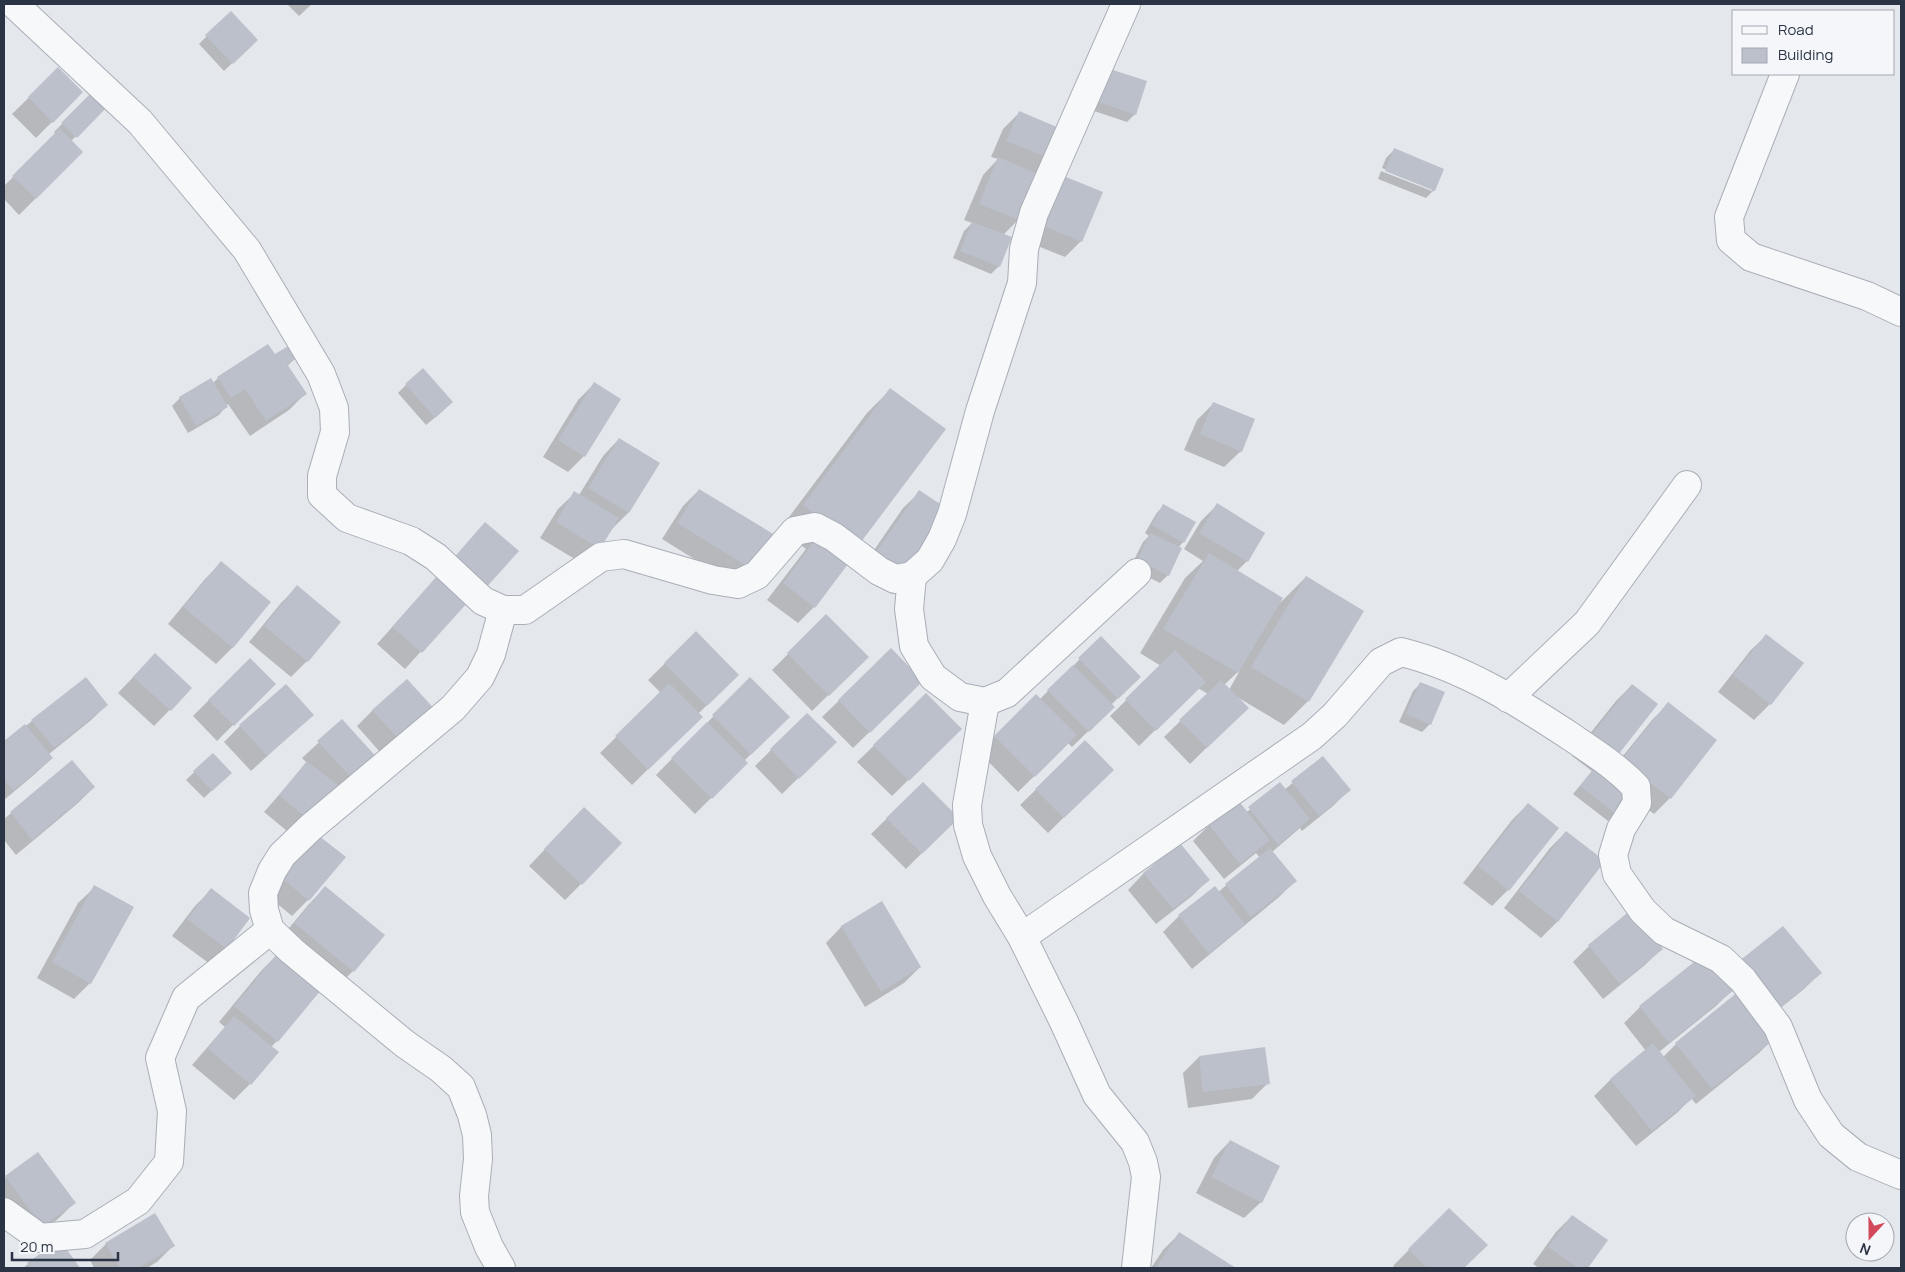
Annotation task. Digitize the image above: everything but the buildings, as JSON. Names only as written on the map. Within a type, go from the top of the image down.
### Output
[{"type":"street","points":[[14,4],[140,122],[247,250],[320,374],[334,408],[335,432],[322,476],[322,495],[347,518],[411,542],[436,557],[483,601],[503,610],[525,610],[601,557],[624,554],[713,580],[738,584],[757,575],[795,532],[815,526],[834,537],[879,571],[895,579],[912,576],[930,560],[942,539],[952,514],[980,411],[1022,283],[1024,249],[1034,213],[1126,4]]},
{"type":"street","points":[[1785,75],[1729,217],[1732,240],[1750,257],[1867,296],[1901,312]]},
{"type":"street","points":[[1508,698],[1586,623],[1687,485]]},
{"type":"street","points":[[912,576],[909,610],[914,646],[933,678],[960,697],[985,702],[1007,693],[1137,573]]},
{"type":"street","points":[[501,1268],[489,1246],[475,1212],[474,1196],[478,1159],[477,1135],[461,1087],[292,951],[270,930],[264,910],[263,893],[272,871],[282,855],[310,828],[453,708],[480,677],[491,654],[503,610]]},
{"type":"street","points":[[1022,937],[1312,736],[1335,715],[1381,662],[1401,652],[1428,658],[1487,686],[1550,722],[1620,770],[1636,787],[1637,803],[1621,829],[1613,855],[1617,874],[1643,911],[1664,931],[1721,960],[1743,980],[1778,1027],[1808,1100],[1830,1134],[1858,1157],[1901,1175]]},
{"type":"street","points":[[985,702],[967,805],[968,825],[977,856],[1022,937],[1097,1095],[1135,1142],[1143,1162],[1146,1177],[1136,1268]]},
{"type":"street","points":[[4,1212],[40,1238],[85,1234],[138,1201],[169,1162],[172,1111],[160,1058],[186,998],[270,930]]}]
